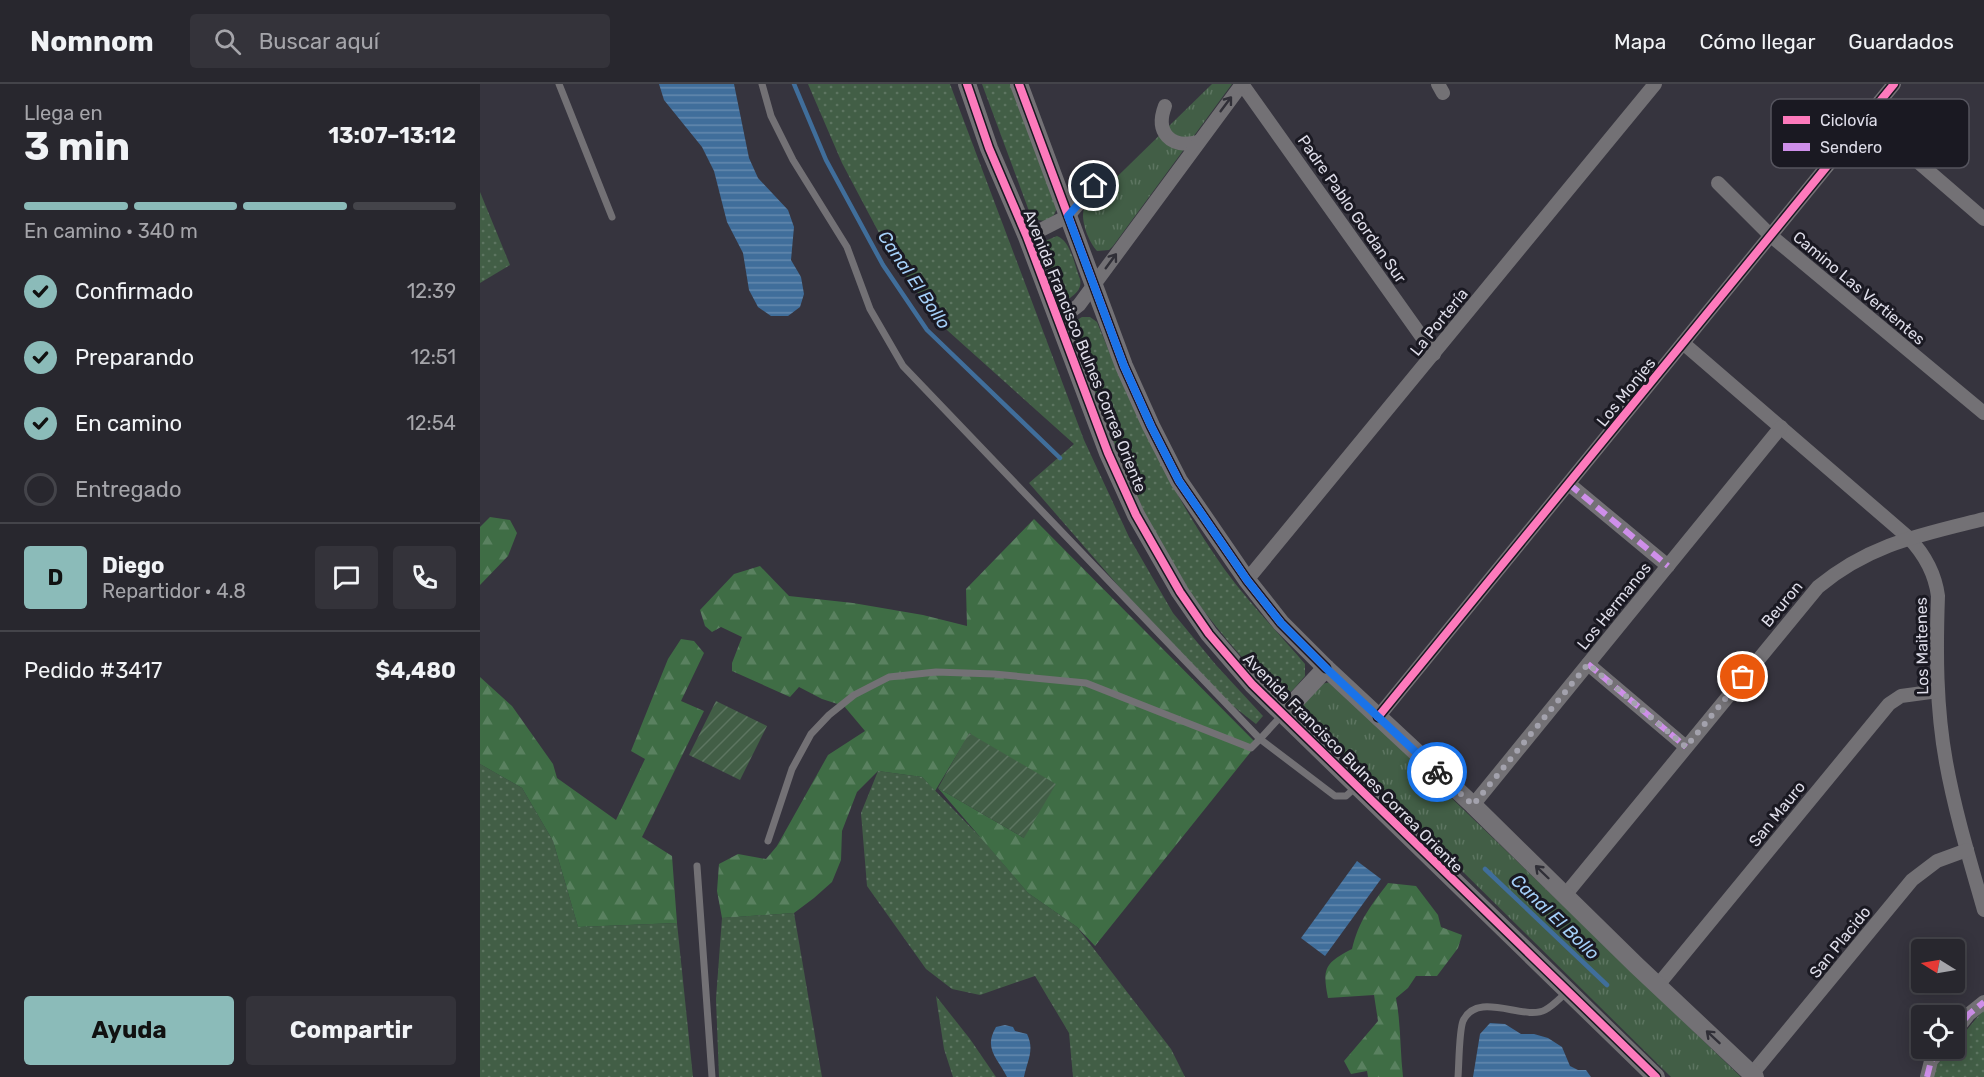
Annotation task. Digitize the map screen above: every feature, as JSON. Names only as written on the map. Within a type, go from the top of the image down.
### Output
[{"type":"street","name":"Avenida Francisco Bulnes Correa Oriente","points":[[967,84],[989,148],[1027,237],[1108,453],[1136,515],[1160,559],[1209,634],[1252,684],[1656,1077]]},
{"type":"street","name":"Avenida Francisco Bulnes Correa Oriente","points":[[1019,84],[1124,366],[1151,426],[1174,472],[1247,580],[1281,623],[1326,668],[1473,805],[1658,986],[1754,1076]]},
{"type":"street","points":[[1057,318],[1070,312],[1079,304],[1242,84]]},
{"type":"street","name":"Padre Pablo Gordan Sur","points":[[1242,84],[1434,354]]},
{"type":"street","name":"La Portería","points":[[1247,580],[1655,84]]},
{"type":"street","name":"Los Monjes","points":[[1881,99],[1894,84]]},
{"type":"street","points":[[1165,106],[1160,118],[1163,131],[1172,141],[1185,146],[1198,142]]},
{"type":"street","name":"Los Monjes","points":[[1378,717],[1825,168]]},
{"type":"street","points":[[1925,168],[1984,219]]},
{"type":"street","name":"Camino Las Vertientes","points":[[1719,183],[1770,235],[1984,413]]},
{"type":"street","points":[[1027,237],[1068,216],[1094,186]]},
{"type":"street","name":"Los Maitenes","points":[[1683,343],[1909,538],[1928,564],[1936,585],[1938,691],[1947,768],[1984,910]]},
{"type":"street","name":"Los Hermanos","points":[[1473,805],[1781,427]]},
{"type":"street","points":[[1569,484],[1668,566]]},
{"type":"street","name":"Beuron","points":[[1566,894],[1818,588],[1858,558],[1886,545],[1984,519]]},
{"type":"street","points":[[1588,664],[1686,747]]},
{"type":"street","points":[[1283,714],[1326,668]]},
{"type":"street","name":"San Mauro","points":[[1658,986],[1889,704],[1901,696],[1938,691]]},
{"type":"street","name":"San Placido","points":[[1754,1076],[1912,880],[1937,861],[1967,850]]},
{"type":"street","points":[[1965,1019],[1984,1002]]},
{"type":"street","points":[[1927,1077],[1933,1059]]},
{"type":"lane","points":[[559,84],[612,217]]},
{"type":"lane","points":[[762,84],[771,116],[789,151],[847,247],[870,309],[903,366],[1260,739],[1335,796],[1346,796],[1356,787]]},
{"type":"lane","points":[[768,841],[792,769],[811,734],[829,715],[854,695],[889,677],[936,672],[994,674],[1086,683],[1251,748],[1283,714]]},
{"type":"lane","points":[[697,866],[712,1077]]},
{"type":"lane","points":[[1458,1077],[1462,1022],[1469,1014],[1489,1006],[1528,1013],[1544,1011],[1567,992]]},
{"type":"green space","points":[[808,84],[950,84],[1084,440],[1129,537],[1173,613],[1216,665],[1263,716],[1256,724],[1201,681],[1029,483],[1074,444],[938,322],[888,250],[842,163]]},
{"type":"green space","points":[[982,84],[1012,84],[1058,206],[1054,215],[1047,221],[1036,220],[1029,211]]},
{"type":"green space","points":[[1212,84],[1232,84],[1113,246],[1109,250],[1097,251],[1086,231],[1083,219],[1084,209]]},
{"type":"green space","points":[[480,192],[510,265],[480,283]]},
{"type":"green space","points":[[1057,236],[1066,243],[1080,279],[1078,290],[1070,298],[1060,298],[1050,279],[1045,262],[1045,241]]},
{"type":"green space","points":[[1082,317],[1090,317],[1097,322],[1154,450],[1205,541],[1244,594],[1305,664],[1305,676],[1288,693],[1280,695],[1274,693],[1218,629],[1180,577],[1154,532],[1117,450],[1074,336],[1075,325]]},
{"type":"green space","points":[[490,517],[510,520],[517,533],[508,556],[480,585],[480,527]]},
{"type":"green space","points":[[1034,519],[1257,744],[1095,946],[1077,927],[1028,893],[938,788],[1024,838],[970,733],[935,791],[922,777],[878,771],[857,792],[842,831],[841,860],[832,882],[794,913],[722,918],[717,891],[719,864],[738,854],[766,859],[777,846],[828,755],[865,731],[844,706],[822,699],[799,687],[790,697],[732,671],[732,663],[742,637],[721,627],[712,632],[705,626],[700,610],[734,574],[760,566],[789,596],[853,603],[923,615],[967,626],[966,589]]},
{"type":"green space","points":[[681,639],[694,641],[704,653],[681,701],[704,711],[642,837],[672,856],[677,923],[578,927],[553,841],[522,788],[480,764],[480,677],[512,706],[553,764],[557,778],[616,820],[645,759],[631,751],[668,659]]},
{"type":"green space","points":[[1331,682],[1741,1077],[1671,1077],[1303,714],[1301,704],[1321,684]]},
{"type":"green space","points":[[716,701],[767,726],[740,780],[689,755]]},
{"type":"green space","points":[[969,733],[1056,784],[1024,838],[938,788]]},
{"type":"green space","points":[[480,764],[522,788],[553,841],[578,927],[677,923],[693,1077],[480,1077]]},
{"type":"green space","points":[[878,771],[922,777],[983,840],[1028,893],[1077,927],[1171,1049],[1185,1077],[1073,1077],[1069,1033],[1035,976],[980,995],[952,989],[926,969],[867,886],[861,813]]},
{"type":"green space","points":[[1388,883],[1416,886],[1438,915],[1441,927],[1462,935],[1458,948],[1437,976],[1416,976],[1408,988],[1396,998],[1403,1077],[1368,1077],[1367,1071],[1351,1074],[1344,1061],[1378,1021],[1374,995],[1328,998],[1325,980],[1331,963],[1352,949],[1362,922]]},
{"type":"green space","points":[[794,913],[822,1077],[719,1077],[716,999],[722,918]]},
{"type":"green space","points":[[936,996],[996,1077],[953,1077],[944,1049]]},
{"type":"green space","points":[[1984,1009],[1984,1077],[1933,1077],[1936,1066],[1942,1059],[1965,1059],[1965,1032]]},
{"type":"water","points":[[659,84],[734,84],[749,158],[758,178],[788,210],[794,227],[791,260],[801,277],[804,294],[800,307],[788,316],[771,316],[758,307],[749,290],[743,253],[727,222],[714,171],[702,147],[664,100]]},
{"type":"water","points":[[1357,861],[1381,879],[1325,956],[1301,938]]},
{"type":"water","points":[[1490,1023],[1505,1024],[1521,1034],[1534,1034],[1548,1038],[1562,1047],[1570,1066],[1578,1070],[1586,1070],[1591,1077],[1473,1077],[1480,1034]]},
{"type":"water","points":[[1005,1025],[1027,1034],[1030,1056],[1024,1077],[1007,1077],[993,1053],[992,1035],[996,1027]]},
{"type":"waterway","name":"Canal El Bollo","points":[[794,84],[826,160],[883,265],[927,330],[1060,458]]},
{"type":"waterway","name":"Canal El Bollo","points":[[1485,869],[1607,985]]},
{"type":"marked path","points":[[1569,484],[1668,566]]},
{"type":"marked path","points":[[1588,664],[1686,747]]},
{"type":"marked path","points":[[1965,1019],[1984,1002]]},
{"type":"marked path","points":[[1927,1077],[1933,1059]]},
{"type":"cycle path","points":[[967,84],[989,148],[1027,237],[1108,453],[1136,515],[1180,592],[1209,634],[1252,684],[1656,1077]]},
{"type":"cycle path","points":[[1019,84],[1124,366],[1179,481],[1247,580],[1281,623],[1326,668]]},
{"type":"cycle path","points":[[1882,99],[1894,84]]},
{"type":"cycle path","points":[[1378,717],[1826,168]]},
{"type":"way so far","points":[[1437,772],[1473,805],[1588,664],[1686,747],[1743,677]]},
{"type":"route","points":[[1094,186],[1068,216],[1124,366],[1179,481],[1247,580],[1281,623],[1437,772]]}]
